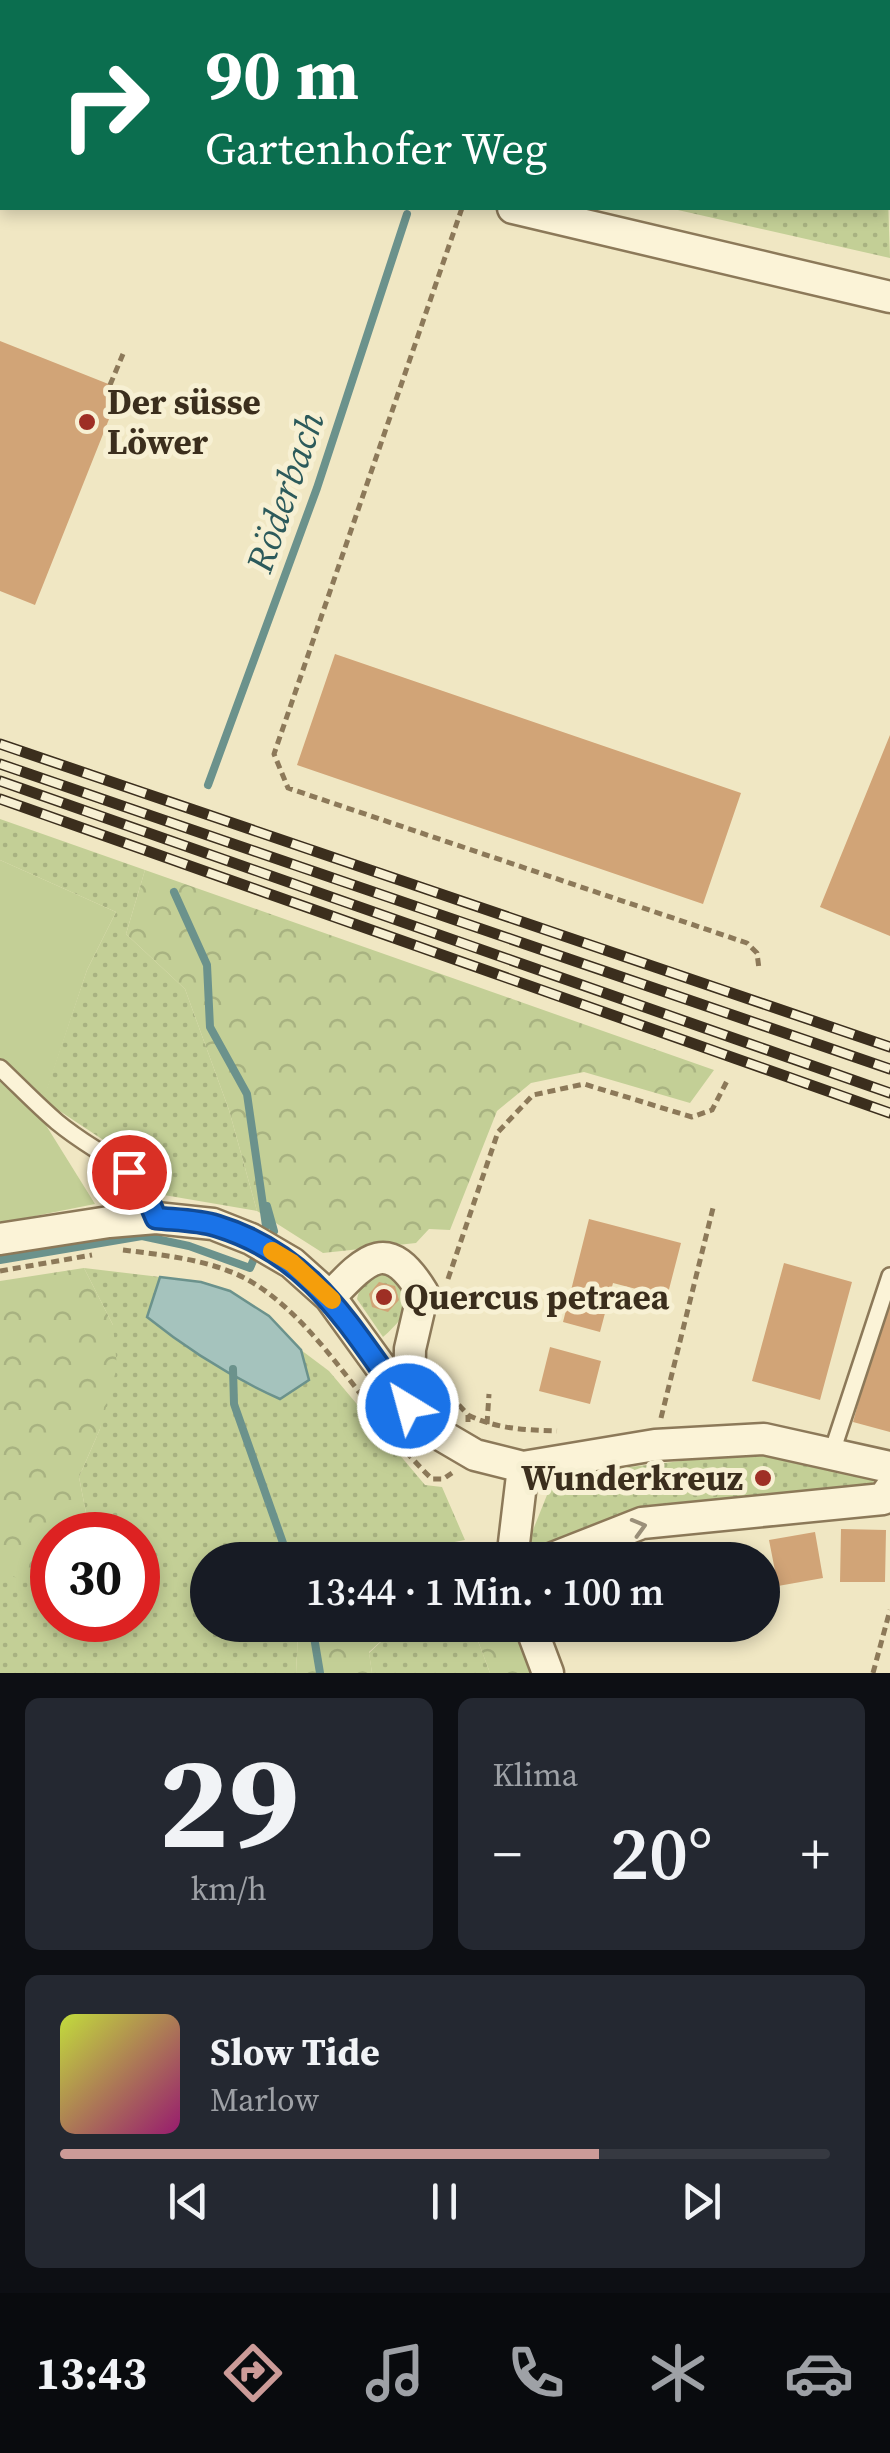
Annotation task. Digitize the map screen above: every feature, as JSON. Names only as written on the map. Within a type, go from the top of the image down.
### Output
[{"type":"street","points":[[521,210],[890,297]]},
{"type":"street","points":[[0,1240],[109,1222],[153,1239],[213,1224],[252,1239],[292,1263],[330,1298],[408,1406],[462,1459],[475,1455],[523,1467],[655,1446],[764,1438],[890,1466]]},
{"type":"street","points":[[330,1298],[368,1259],[389,1256],[408,1268],[422,1292],[410,1349],[408,1406]]},
{"type":"street","points":[[514,1542],[523,1467]]},
{"type":"street","points":[[595,1542],[642,1524],[883,1499],[890,1489]]},
{"type":"street","points":[[536,1642],[548,1673]]},
{"type":"lane","points":[[0,1068],[58,1123],[129,1172],[144,1190],[153,1239]]},
{"type":"lane","points":[[832,1452],[890,1276]]},
{"type":"path","points":[[461,210],[274,754],[288,788],[747,943],[758,952],[759,969]]},
{"type":"path","points":[[110,385],[123,354]]},
{"type":"path","points":[[444,1291],[498,1132],[533,1095],[584,1084],[692,1117],[712,1110],[728,1079]]},
{"type":"path","points":[[655,1446],[714,1204]]},
{"type":"path","points":[[123,1250],[153,1239],[248,1280],[274,1297],[316,1340],[432,1479],[444,1479],[462,1459],[468,1414]]},
{"type":"path","points":[[0,1271],[105,1253]]},
{"type":"path","points":[[432,1357],[447,1392],[468,1414],[487,1424],[515,1430],[568,1432]]},
{"type":"path","points":[[487,1424],[488,1394]]},
{"type":"path","points":[[872,1673],[890,1610]]},
{"type":"green space","points":[[678,210],[888,210],[890,258]]},
{"type":"green space","points":[[0,819],[145,870],[126,934],[185,989],[229,1110],[257,1211],[158,1194],[141,1165],[43,1100],[87,970],[116,912],[0,860]]},
{"type":"green space","points":[[0,860],[116,912],[87,970],[39,1114],[95,1204],[0,1223]]},
{"type":"green space","points":[[145,870],[714,1070],[690,1103],[584,1072],[531,1083],[497,1111],[450,1230],[429,1229],[416,1243],[323,1253],[257,1211],[229,1110],[185,989],[126,934]]},
{"type":"green space","points":[[84,1268],[160,1277],[147,1317],[209,1362],[280,1399],[309,1380],[301,1350],[329,1371],[425,1485],[442,1487],[465,1540],[190,1542],[190,1642],[298,1642],[296,1673],[0,1673],[3,1570],[30,1582],[30,1642],[160,1642],[160,1512],[86,1512],[79,1477],[100,1429],[113,1325]]},
{"type":"green space","points":[[84,1268],[113,1325],[117,1367],[100,1429],[79,1477],[86,1512],[30,1512],[30,1583],[0,1571],[0,1281]]},
{"type":"green space","points":[[392,1273],[405,1291],[406,1307],[383,1337],[357,1299],[369,1278]]},
{"type":"green space","points":[[732,1455],[810,1458],[873,1473],[874,1489],[620,1517],[556,1542],[528,1542],[551,1485],[605,1470]]},
{"type":"green space","points":[[298,1642],[380,1642],[369,1652],[372,1673],[296,1673]]},
{"type":"green space","points":[[381,1642],[478,1642],[490,1673],[372,1673],[369,1653]]},
{"type":"green space","points":[[478,1642],[520,1642],[532,1673],[490,1673]]},
{"type":"water","points":[[160,1277],[201,1282],[230,1291],[269,1316],[301,1350],[309,1380],[280,1399],[178,1341],[147,1317]]},
{"type":"building","points":[[0,341],[121,389],[35,605],[0,591]]},
{"type":"building","points":[[335,654],[741,793],[703,904],[297,765]]},
{"type":"building","points":[[890,735],[890,936],[820,907]]},
{"type":"building","points":[[589,1219],[681,1243],[667,1297],[613,1283],[600,1332],[563,1322]]},
{"type":"building","points":[[784,1263],[852,1282],[820,1400],[752,1381]]},
{"type":"building","name":"Quercus petraea","points":[[379,1282],[395,1286],[399,1300],[388,1312],[372,1307],[369,1294]]},
{"type":"building","points":[[885,1307],[890,1308],[890,1432],[853,1422]]},
{"type":"building","points":[[550,1347],[601,1361],[590,1404],[539,1391]]},
{"type":"building","points":[[841,1529],[886,1530],[885,1582],[840,1582]]},
{"type":"building","points":[[815,1532],[823,1578],[780,1586],[780,1542],[769,1540]]},
{"type":"waterway","name":"Röderbach","points":[[208,785],[317,488],[407,214]]},
{"type":"waterway","name":"Röderbach","points":[[174,892],[207,965],[210,1027],[247,1094],[266,1226]]},
{"type":"waterway","points":[[267,1206],[274,1231]]},
{"type":"waterway","points":[[0,1260],[142,1236],[189,1246],[250,1268],[253,1261]]},
{"type":"waterway","points":[[233,1369],[234,1404],[283,1542]]},
{"type":"waterway","points":[[315,1642],[320,1673]]},
{"type":"railway","points":[[0,744],[890,1047]]},
{"type":"railway","points":[[0,764],[890,1069]]},
{"type":"railway","points":[[0,781],[890,1093]]},
{"type":"railway","points":[[0,799],[890,1113]]},
{"type":"slow traffic","points":[[272,1251],[292,1263],[332,1300]]},
{"type":"place","name":"Der süsse Löwer","points":[[87,422]]},
{"type":"place","name":"Quercus petraea","points":[[384,1297]]},
{"type":"place","name":"Wunderkreuz","points":[[763,1478]]},
{"type":"route","points":[[129,1172],[144,1190],[156,1218],[213,1224],[252,1239],[292,1263],[330,1298],[408,1406]]}]
